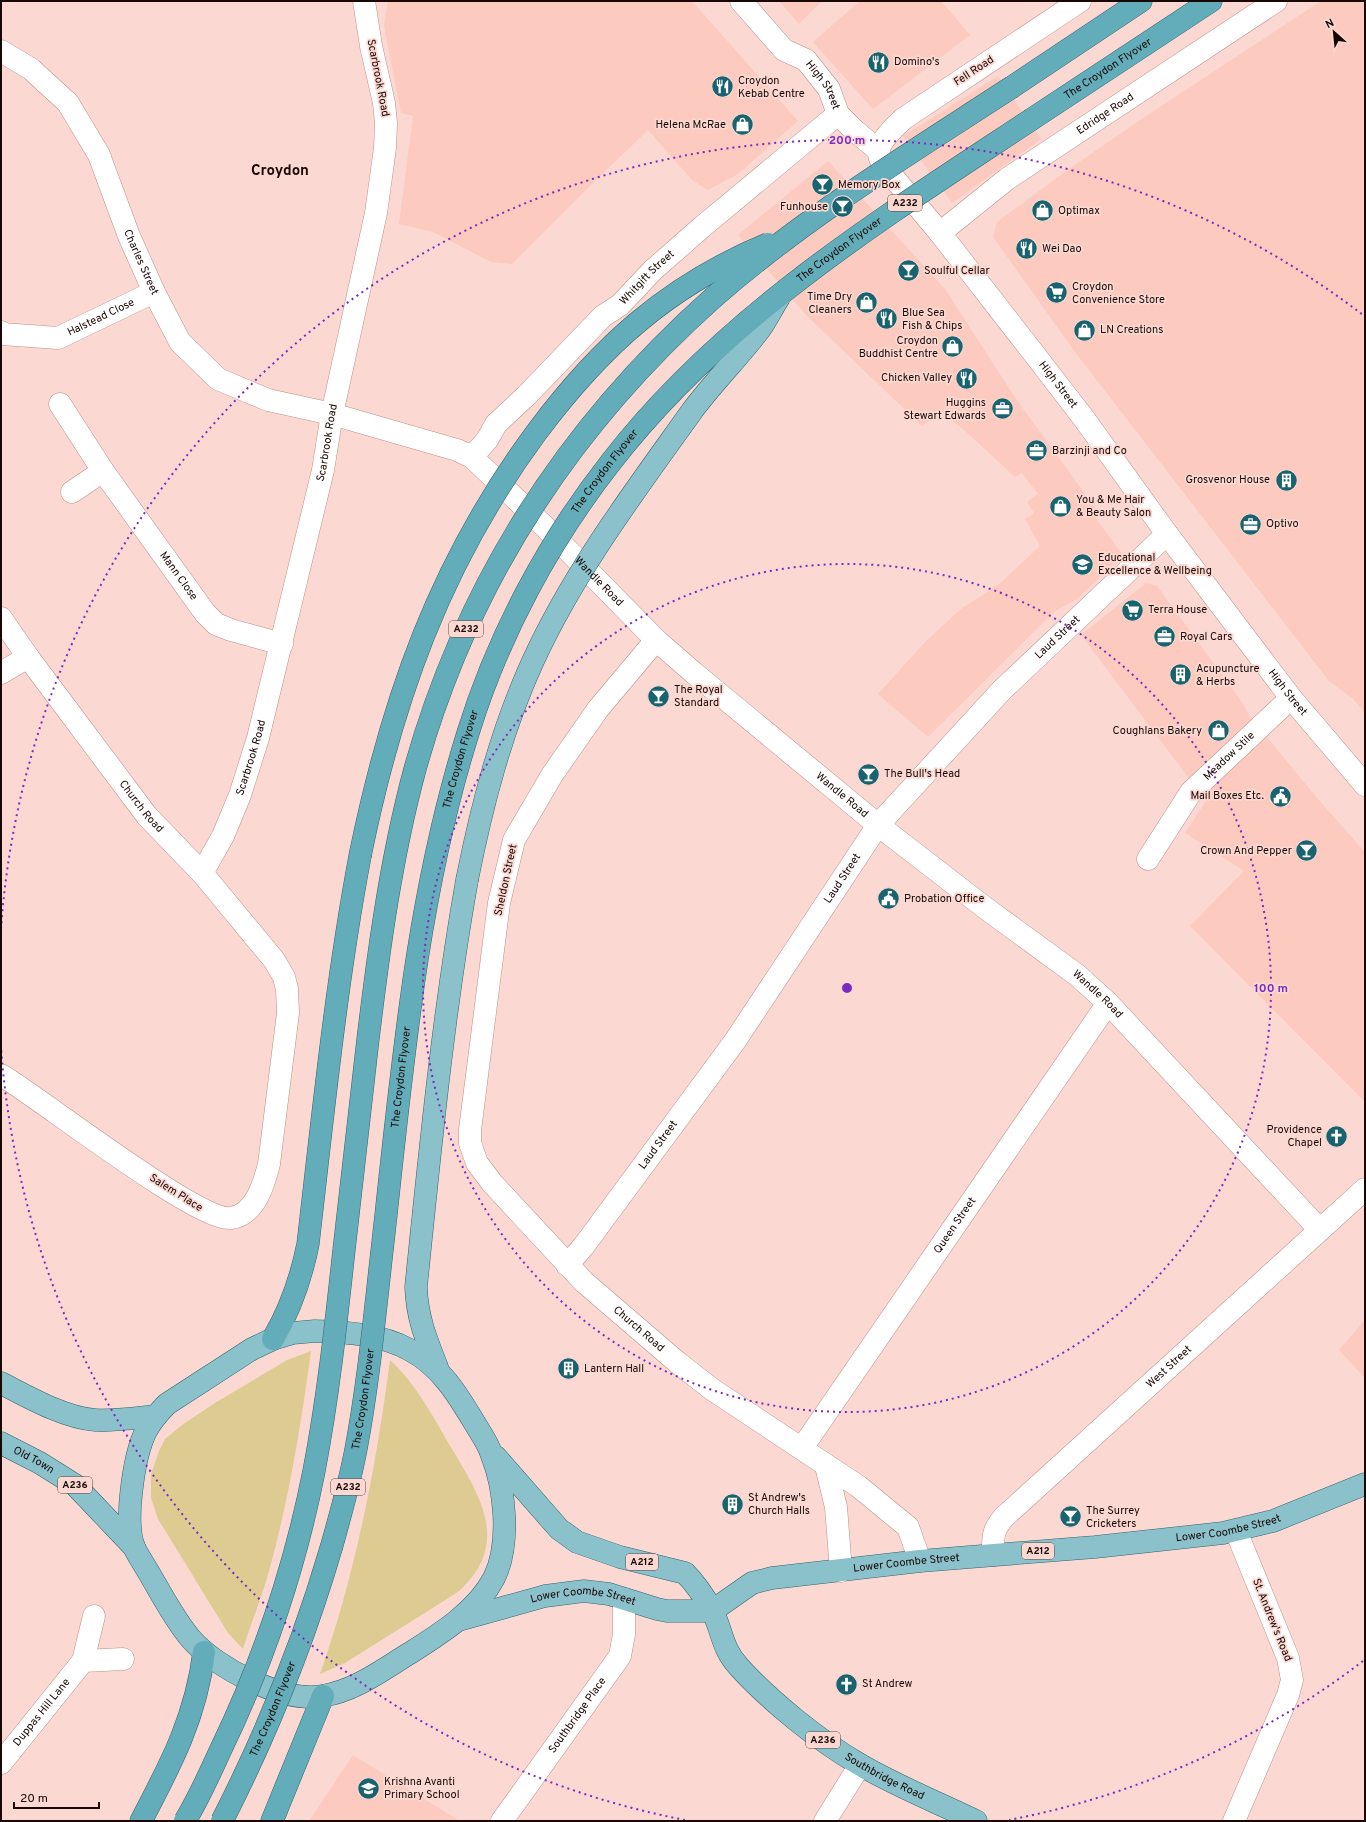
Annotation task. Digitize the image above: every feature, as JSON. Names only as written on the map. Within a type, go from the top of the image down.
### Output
[{"type":"highway","name":"A232","points":[[185,1821],[227,1737],[253,1678],[276,1617],[303,1519],[313,1473],[330,1372],[376,974],[394,862],[416,768],[446,676],[483,590],[507,546],[562,463],[588,429],[635,374],[718,294],[795,233],[848,195],[1141,1]]},
{"type":"highway","name":"The Croydon Flyover","points":[[222,1821],[245,1776],[285,1684],[321,1582],[345,1498],[356,1448],[371,1345],[396,1126],[419,944],[440,834],[469,729],[507,634],[531,585],[580,504],[616,455],[680,384],[750,319],[782,293],[873,225],[1211,1]]},
{"type":"highway","points":[[273,1339],[293,1302],[302,1275],[308,1244],[331,1036],[360,856],[381,760],[418,648],[443,590],[460,554],[479,520],[518,458],[571,388],[613,343],[666,299],[721,265],[795,233]]},
{"type":"highway","points":[[141,1821],[181,1742],[194,1706],[204,1652]]},
{"type":"highway","points":[[272,1821],[323,1696]]},
{"type":"main road","points":[[437,1367],[411,1350],[388,1340],[351,1333],[315,1330],[293,1333],[273,1339],[252,1349],[181,1393],[167,1404],[156,1416],[146,1431],[139,1449],[134,1477],[130,1513],[134,1547],[176,1618],[190,1638],[204,1652],[233,1672],[267,1688],[306,1698],[323,1696],[344,1690],[366,1680],[434,1637],[455,1621],[478,1600],[494,1578],[500,1558],[504,1535],[504,1511],[501,1485],[491,1452],[452,1387],[437,1367],[422,1328],[417,1307],[416,1287],[434,1108],[455,946],[479,820],[515,703],[533,661],[553,620],[570,590],[595,549],[694,409],[758,331],[782,293]]},
{"type":"main road","points":[[1,1383],[72,1415],[93,1420],[119,1420],[156,1416]]},
{"type":"main road","name":"Old Town","points":[[1,1443],[53,1470],[75,1485],[134,1547]]},
{"type":"main road","name":"A212","points":[[491,1452],[559,1529],[577,1542],[620,1557],[685,1573],[712,1611]]},
{"type":"main road","name":"Lower Coombe Street","points":[[455,1621],[559,1593],[596,1591],[662,1610],[712,1611],[752,1583],[760,1580],[920,1561],[1208,1536],[1273,1521],[1365,1484]]},
{"type":"main road","name":"Southbridge Road","points":[[712,1611],[727,1652],[739,1666],[770,1696],[804,1726],[833,1748],[860,1765],[976,1821]]},
{"type":"street","name":"Scarbrook Road","points":[[202,873],[223,836],[229,822],[258,738],[323,470],[332,414],[371,239],[385,148],[386,123],[384,103],[371,46],[364,1]]},
{"type":"street","name":"High Street","points":[[741,1],[784,50],[806,60],[829,89],[838,114],[878,150],[883,165],[940,233],[1085,420],[1167,534],[1291,698],[1365,785]]},
{"type":"street","name":"Fell Road","points":[[878,150],[888,134],[913,111],[1080,1]]},
{"type":"street","name":"Edridge Road","points":[[940,233],[1007,179],[1276,1]]},
{"type":"street","name":"Charles Street","points":[[1,51],[31,69],[68,103],[99,156],[129,236],[154,292],[180,342],[218,379],[268,400],[332,414]]},
{"type":"street","name":"Whitgift Street","points":[[472,457],[487,440],[496,424],[526,396],[603,316],[620,305],[653,270],[702,227],[838,114]]},
{"type":"street","name":"Halstead Close","points":[[1,332],[2,334],[58,338],[154,292]]},
{"type":"street","name":"Mann Close","points":[[60,404],[103,471],[204,613],[216,624],[231,630],[282,644]]},
{"type":"street","name":"Wandle Road","points":[[332,414],[457,450],[472,457],[545,527],[656,640],[694,673],[878,825],[991,912],[1077,975],[1108,1003],[1320,1230]]},
{"type":"street","points":[[72,492],[103,471]]},
{"type":"street","name":"Laud Street","points":[[567,1265],[588,1240],[735,1041],[878,825],[1002,690],[1167,534]]},
{"type":"street","name":"Church Road","points":[[1,618],[28,657],[147,816],[202,873],[274,960],[284,977],[287,989]]},
{"type":"street","name":"Sheldon Street","points":[[477,1164],[472,1148],[470,1130],[499,903],[514,840],[552,775],[598,709],[656,640]]},
{"type":"street","points":[[1,673],[28,657]]},
{"type":"street","name":"Meadow Stile","points":[[1148,859],[1191,792],[1291,698]]},
{"type":"street","name":"Salem Place","points":[[1,1075],[184,1200],[221,1217],[237,1217],[244,1213],[259,1194],[270,1164],[288,1013],[287,989]]},
{"type":"street","name":"Queen Street","points":[[802,1448],[1108,1003]]},
{"type":"street","name":"Church Road","points":[[477,1164],[492,1183],[567,1265],[602,1299],[713,1390],[858,1486],[908,1527],[920,1561]]},
{"type":"street","name":"West Street","points":[[993,1555],[993,1535],[996,1526],[1004,1517],[1365,1189]]},
{"type":"street","points":[[826,1466],[836,1507],[841,1571]]},
{"type":"street","name":"St. Andrew's Road","points":[[1234,1821],[1288,1695],[1292,1680],[1288,1658],[1236,1530]]},
{"type":"street","name":"Southbridge Place","points":[[502,1821],[620,1656],[624,1634],[624,1599]]},
{"type":"street","name":"Duppas Hill Lane","points":[[1,1763],[83,1661],[94,1616]]},
{"type":"street","points":[[83,1661],[123,1659]]},
{"type":"street","points":[[825,1821],[860,1765]]},
{"type":"shaded area","points":[[388,1],[692,1],[798,121],[738,174],[708,190],[692,180],[648,130],[512,264],[491,262],[433,232],[399,224],[413,116],[401,113],[384,26]]},
{"type":"shaded area","points":[[779,1],[822,1],[799,24]]},
{"type":"shaded area","points":[[860,1],[941,1],[970,35],[873,109],[813,42]]},
{"type":"shaded area","points":[[1321,1],[1365,1],[1365,713],[1353,699],[1329,681],[1075,352],[993,237],[997,222],[1069,169],[1143,118]]},
{"type":"shaded area","points":[[998,76],[1041,139],[952,203],[903,136]]},
{"type":"shaded area","points":[[828,161],[945,289],[1016,399],[1096,509],[1092,513],[1123,555],[1077,599],[1055,611],[928,737],[878,694],[926,641],[961,609],[999,584],[1040,546],[1025,519],[1034,513],[1027,502],[1038,494],[1022,473],[1015,477],[964,430],[940,411],[922,426],[806,315],[738,235]]},
{"type":"shaded area","points":[[1146,583],[1157,586],[1244,705],[1248,714],[1317,798],[1365,852],[1365,1102],[1190,926],[1244,871],[1185,833],[1206,801],[1081,635]]},
{"type":"shaded area","points":[[1365,1320],[1365,1378],[1339,1350]]},
{"type":"shaded area","points":[[311,1351],[299,1434],[283,1517],[266,1581],[243,1649],[228,1633],[158,1519],[151,1498],[151,1474],[165,1439],[182,1425],[215,1403],[287,1360]]},
{"type":"shaded area","points":[[390,1360],[407,1378],[421,1397],[469,1477],[485,1516],[487,1535],[484,1554],[475,1573],[458,1592],[345,1663],[320,1674],[344,1597],[363,1519],[378,1440]]},
{"type":"shaded area","name":"Krishna Avanti Primary School","points":[[353,1755],[460,1821],[309,1821]]},
{"type":"place","name":"Domino's","points":[[879,62]]},
{"type":"place","name":"Croydon Kebab Centre","points":[[722,87]]},
{"type":"place","name":"Helena McRae","points":[[742,125]]},
{"type":"place","name":"Memory Box","points":[[823,185]]},
{"type":"place","name":"Funhouse","points":[[843,207]]},
{"type":"place","name":"Optimax","points":[[1043,211]]},
{"type":"place","name":"Wei Dao","points":[[1026,249]]},
{"type":"place","name":"Soulful Cellar","points":[[908,271]]},
{"type":"place","name":"Croydon Convenience Store","points":[[1057,293]]},
{"type":"place","name":"Time Dry Cleaners","points":[[867,303]]},
{"type":"place","name":"Blue Sea Fish & Chips","points":[[886,319]]},
{"type":"place","name":"LN Creations","points":[[1084,330]]},
{"type":"place","name":"Croydon Buddhist Centre","points":[[953,347]]},
{"type":"place","name":"Chicken Valley","points":[[967,378]]},
{"type":"place","name":"Huggins Stewart Edwards","points":[[1002,409]]},
{"type":"place","name":"Barzinji and Co","points":[[1037,451]]},
{"type":"place","name":"Grosvenor House","points":[[1286,480]]},
{"type":"place","name":"You & Me Hair & Beauty Salon","points":[[1061,506]]},
{"type":"place","name":"Optivo","points":[[1250,524]]},
{"type":"place","name":"Educational Excellence & Wellbeing","points":[[1082,564]]},
{"type":"place","name":"Terra House","points":[[1133,610]]},
{"type":"place","name":"Royal Cars","points":[[1165,637]]},
{"type":"place","name":"Acupuncture & Herbs","points":[[1180,675]]},
{"type":"place","name":"The Royal Standard","points":[[658,696]]},
{"type":"place","name":"Coughlans Bakery","points":[[1218,731]]},
{"type":"place","name":"The Bull's Head","points":[[868,774]]},
{"type":"place","name":"Mail Boxes Etc.","points":[[1280,796]]},
{"type":"place","name":"Crown And Pepper","points":[[1307,851]]},
{"type":"place","name":"Probation Office","points":[[889,899]]},
{"type":"place","name":"Providence Chapel","points":[[1337,1136]]},
{"type":"place","name":"Lantern Hall","points":[[568,1369]]},
{"type":"place","name":"St Andrew's Church Halls","points":[[733,1504]]},
{"type":"place","name":"The Surrey Cricketers","points":[[1070,1517]]},
{"type":"place","name":"St Andrew","points":[[846,1684]]},
{"type":"place","name":"Krishna Avanti Primary School","points":[[369,1788]]},
{"type":"district","name":"Croydon","points":[[280,171]]}]
